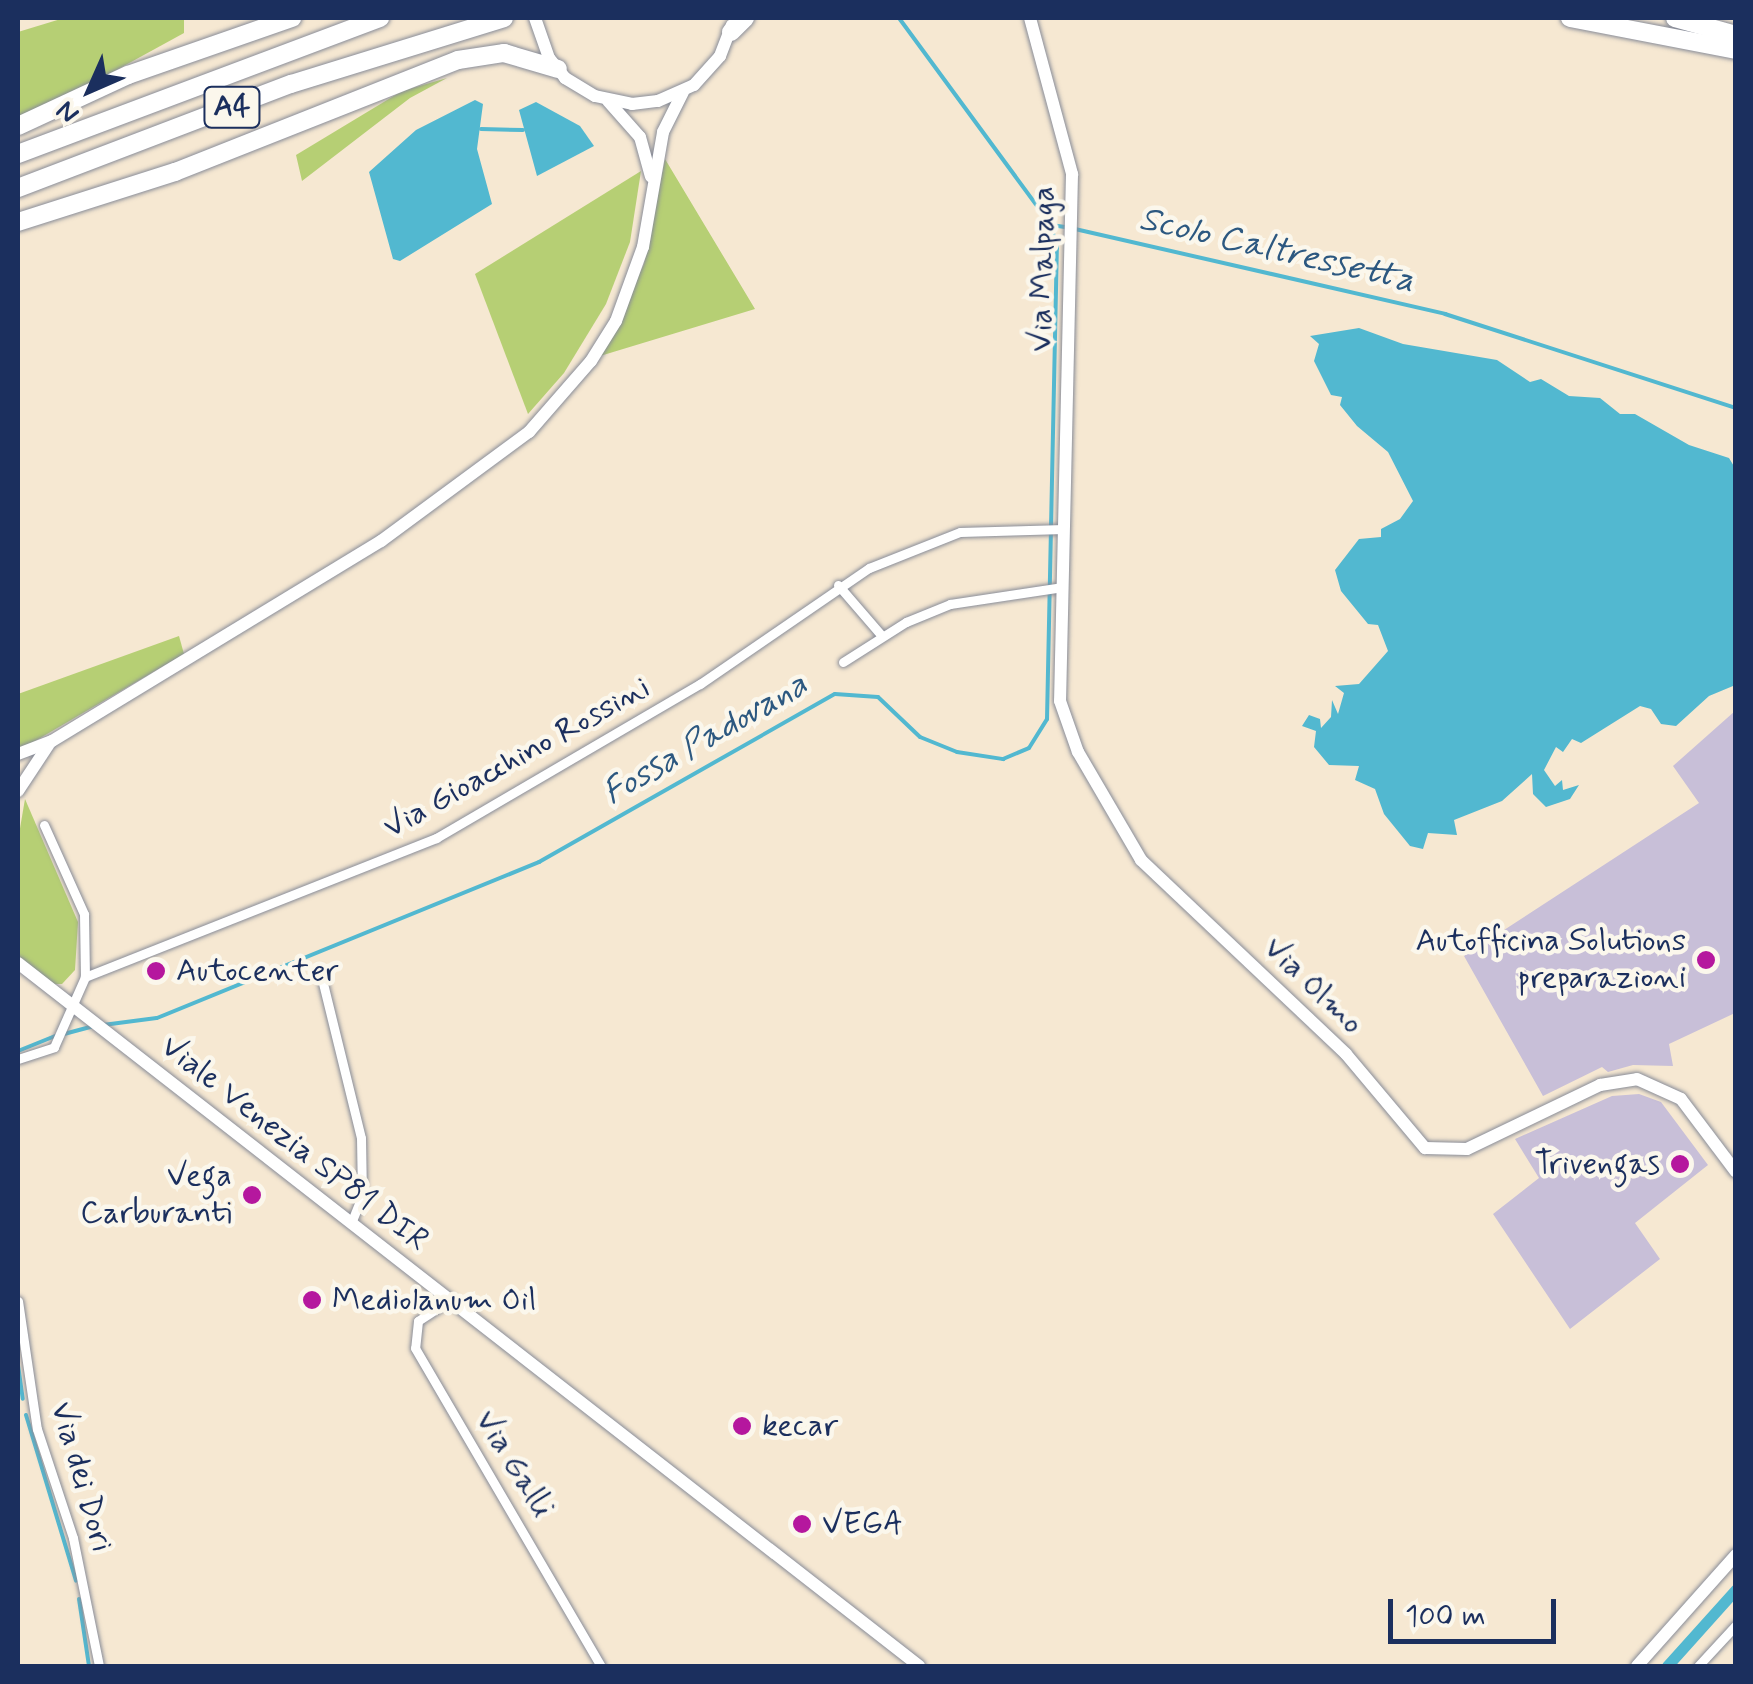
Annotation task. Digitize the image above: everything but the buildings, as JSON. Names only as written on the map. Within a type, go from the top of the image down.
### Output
[{"type":"highway","points":[[18,126],[128,76],[292,18]]},
{"type":"highway","name":"A4","points":[[18,154],[380,18]]},
{"type":"highway","name":"A4","points":[[18,188],[291,84],[504,18]]},
{"type":"highway","points":[[732,25],[745,18]]},
{"type":"highway","points":[[1570,18],[1736,50]]},
{"type":"highway","points":[[1675,18],[1736,35]]},
{"type":"highway","points":[[18,222],[175,172],[458,60],[504,53],[558,69]]},
{"type":"main road","points":[[535,18],[558,69],[606,100],[645,147],[652,203]]},
{"type":"main road","name":"Via Malpaga","points":[[1030,18],[1069,148],[1072,240],[1061,529]]},
{"type":"main road","points":[[606,100],[645,104],[683,92],[713,67],[732,25]]},
{"type":"main road","points":[[18,754],[52,740],[381,541],[514,445],[592,362],[616,321],[652,203],[663,132],[683,92]]},
{"type":"main road","name":"Via Olmo","points":[[1061,529],[1054,586],[1062,713],[1142,860],[1346,1054],[1417,1143],[1442,1154],[1467,1149],[1600,1085],[1637,1079],[1680,1099],[1736,1172]]},
{"type":"main road","points":[[18,791],[52,740]]},
{"type":"main road","name":"Viale Venezia SP81 DIR","points":[[18,963],[920,1666]]},
{"type":"main road","points":[[1637,1666],[1736,1554]]},
{"type":"street","name":"Via Gioacchino Rossini","points":[[85,978],[436,838],[700,684],[838,585],[896,554],[960,532],[1061,529]]},
{"type":"street","points":[[838,585],[882,636]]},
{"type":"street","points":[[843,662],[882,636],[950,604],[1054,586]]},
{"type":"street","points":[[18,1059],[60,1039],[85,978],[84,914],[44,825]]},
{"type":"street","points":[[320,972],[361,1138],[362,1196],[351,1224]]},
{"type":"street","name":"Via Galli","points":[[450,1300],[418,1321],[415,1348],[601,1666]]},
{"type":"street","name":"Via dei Dori","points":[[18,1301],[37,1429],[73,1538],[100,1666]]},
{"type":"street","points":[[1698,1666],[1736,1625]]},
{"type":"shaded area","points":[[1735,711],[1735,1013],[1669,1044],[1673,1066],[1633,1065],[1608,1072],[1602,1067],[1543,1096],[1464,956],[1699,803],[1673,766]]},
{"type":"shaded area","points":[[1639,1094],[1661,1102],[1708,1165],[1635,1223],[1660,1259],[1570,1329],[1493,1214],[1539,1178],[1515,1139],[1612,1096]]},
{"type":"green space","points":[[64,18],[184,18],[184,33],[18,124],[18,32]]},
{"type":"green space","points":[[447,78],[410,98],[302,181],[296,155],[402,91]]},
{"type":"green space","points":[[665,159],[755,309],[600,356],[644,264]]},
{"type":"green space","points":[[641,171],[630,242],[606,304],[564,373],[528,414],[475,274]]},
{"type":"green space","points":[[179,636],[184,654],[18,751],[18,694]]},
{"type":"green space","points":[[25,799],[78,922],[75,970],[62,984],[49,984],[18,959],[18,840]]},
{"type":"water","points":[[475,100],[483,104],[477,149],[492,204],[400,261],[393,259],[369,172],[416,130]]},
{"type":"water","points":[[536,102],[580,126],[594,146],[537,176],[519,110]]},
{"type":"water","points":[[1359,328],[1403,344],[1497,360],[1530,382],[1541,379],[1569,396],[1600,398],[1620,414],[1635,414],[1689,445],[1729,458],[1735,468],[1733,686],[1709,696],[1676,726],[1661,724],[1651,709],[1640,706],[1581,743],[1572,739],[1563,752],[1556,747],[1544,770],[1555,786],[1562,780],[1563,790],[1579,785],[1570,799],[1546,807],[1533,794],[1532,774],[1502,801],[1454,820],[1457,835],[1428,833],[1423,849],[1410,846],[1384,814],[1375,789],[1355,780],[1359,766],[1329,765],[1314,747],[1316,731],[1302,726],[1309,715],[1320,719],[1321,728],[1331,717],[1332,700],[1338,714],[1344,693],[1335,686],[1359,684],[1388,651],[1378,625],[1368,624],[1341,591],[1335,570],[1359,539],[1381,537],[1381,529],[1400,519],[1413,501],[1388,452],[1357,426],[1340,405],[1342,397],[1331,395],[1314,361],[1319,344],[1310,336]]},
{"type":"waterway","name":"Scolo Caltressetta","points":[[899,18],[1051,225],[1065,227]]},
{"type":"waterway","points":[[481,129],[523,130]]},
{"type":"waterway","name":"Fossa Padovana","points":[[103,1025],[157,1018],[539,862],[835,694],[878,697],[920,737],[957,752],[1003,759],[1029,748],[1047,719],[1057,248],[1051,225]]},
{"type":"waterway","name":"Scolo Caltressetta","points":[[1075,229],[1445,314],[1736,408]]},
{"type":"waterway","name":"Fossa Padovana","points":[[64,1034],[94,1026]]},
{"type":"waterway","name":"Fossa Padovana","points":[[18,1051],[55,1036]]},
{"type":"waterway","points":[[18,1365],[23,1399]]},
{"type":"waterway","points":[[26,1415],[76,1581]]},
{"type":"waterway","points":[[1667,1666],[1736,1589]]},
{"type":"waterway","points":[[79,1599],[89,1666]]},
{"type":"place","name":"Autofficina Solutions preparazioni","points":[[1706,960]]},
{"type":"place","name":"Autocenter","points":[[156,971]]},
{"type":"place","name":"Trivengas","points":[[1680,1164]]},
{"type":"place","name":"Vega Carburanti","points":[[252,1195]]},
{"type":"place","name":"Mediolanum Oil","points":[[312,1300]]},
{"type":"place","name":"kecar","points":[[742,1426]]},
{"type":"place","name":"VEGA","points":[[802,1524]]}]
